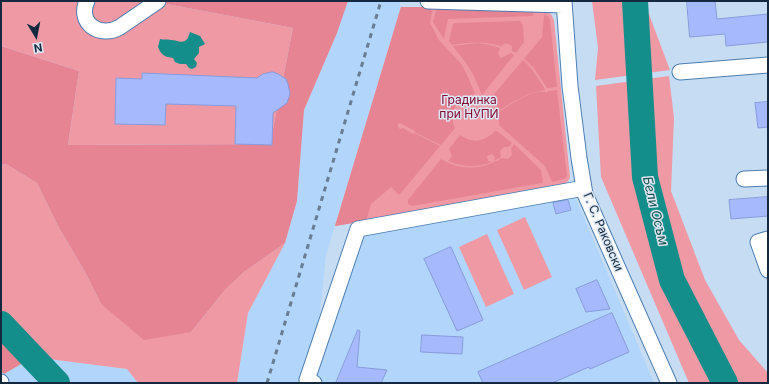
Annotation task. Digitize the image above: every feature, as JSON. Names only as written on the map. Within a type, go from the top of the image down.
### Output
[{"type":"street","points":[[87,1],[85,9],[87,20],[95,29],[101,32],[108,32],[114,31],[158,1]]},
{"type":"street","points":[[428,1],[564,3]]},
{"type":"street","name":"Г. С. Раковски","points":[[564,3],[570,86],[585,194],[668,383]]},
{"type":"street","points":[[680,72],[768,65]]},
{"type":"street","points":[[744,179],[768,178]]},
{"type":"street","points":[[314,383],[307,380],[358,229],[584,188]]},
{"type":"street","points":[[763,241],[768,270]]},
{"type":"shaded area","points":[[151,1],[348,1],[337,33],[304,110],[297,201],[285,243],[244,272],[225,290],[191,332],[144,340],[101,304],[85,272],[58,226],[37,183],[6,164],[1,165],[1,46],[79,71],[68,145],[270,144],[293,28]]},
{"type":"shaded area","points":[[348,1],[400,1],[400,11],[326,255],[318,332],[348,241],[368,228],[574,194],[654,383],[237,383],[248,313],[285,243],[297,202],[304,110],[337,33]]},
{"type":"shaded area","points":[[401,7],[433,7],[430,23],[439,40],[462,65],[475,94],[469,95],[459,101],[453,111],[452,116],[455,128],[441,145],[414,132],[415,131],[400,123],[398,124],[400,129],[403,128],[440,146],[399,195],[391,187],[371,204],[366,221],[335,226]]},
{"type":"shaded area","points":[[437,7],[534,8],[533,16],[448,19],[444,39],[433,22]]},
{"type":"shaded area","points":[[544,15],[548,16],[550,20],[557,87],[547,88],[533,67],[524,59],[542,37]]},
{"type":"shaded area","points":[[520,21],[523,25],[524,42],[516,53],[512,51],[512,46],[506,43],[501,46],[476,42],[452,45],[449,41],[453,24],[455,23]]},
{"type":"shaded area","points":[[190,32],[200,36],[205,44],[199,47],[199,53],[194,59],[197,63],[196,67],[192,69],[186,64],[175,62],[173,58],[164,55],[160,52],[158,47],[160,39],[183,42],[188,38]]},
{"type":"shaded area","points":[[478,43],[500,48],[498,54],[501,58],[511,53],[514,55],[482,95],[474,76],[453,46]]},
{"type":"shaded area","points":[[523,60],[531,68],[545,89],[520,98],[498,112],[495,104],[490,99]]},
{"type":"shaded area","points":[[557,90],[567,176],[564,179],[552,182],[545,166],[499,125],[498,113],[529,95]]},
{"type":"shaded area","points":[[495,131],[512,143],[509,147],[505,147],[500,151],[501,157],[494,161],[495,157],[492,154],[487,156],[488,161],[492,162],[475,166],[464,166],[448,161],[452,156],[449,149],[460,135],[474,141],[487,138]]},
{"type":"shaded area","points":[[514,144],[541,170],[542,183],[412,206],[408,204],[408,200],[441,159],[456,166],[472,168],[479,167],[502,158],[508,159],[512,155],[511,149]]},
{"type":"shaded area","points":[[1,320],[33,357],[4,374],[1,371]]},
{"type":"shaded area","points":[[33,357],[127,369],[138,383],[11,383],[4,374]]},
{"type":"green space","points":[[1,1],[151,1],[293,28],[270,144],[68,145],[79,71],[1,46]]},
{"type":"green space","points":[[592,1],[644,1],[670,70],[595,80],[598,48]]},
{"type":"green space","name":"Градинка при НУПИ","points":[[401,7],[546,11],[551,14],[554,20],[570,177],[564,185],[335,226]]},
{"type":"green space","points":[[669,76],[674,118],[671,191],[705,280],[739,340],[768,373],[768,383],[689,383],[601,177],[596,86]]},
{"type":"green space","points":[[6,164],[37,183],[58,226],[85,272],[101,304],[191,332],[225,290],[244,272],[285,243],[248,313],[237,383],[138,383],[127,369],[33,357],[1,320],[1,165]]},
{"type":"green space","points":[[525,217],[552,277],[524,290],[497,230]]},
{"type":"green space","points":[[487,234],[514,294],[486,307],[459,247]]},
{"type":"building","points":[[687,1],[715,1],[717,19],[768,14],[768,42],[726,46],[725,34],[690,37]]},
{"type":"building","points":[[273,72],[286,79],[290,94],[287,103],[273,113],[272,145],[235,144],[236,106],[166,104],[165,125],[115,124],[116,78],[142,79],[142,73],[257,78],[263,74]]},
{"type":"building","points":[[768,102],[768,127],[758,128],[755,103]]},
{"type":"building","points":[[768,197],[768,216],[731,219],[729,200]]},
{"type":"building","points":[[568,200],[571,210],[556,214],[553,203]]},
{"type":"building","points":[[451,247],[483,320],[457,331],[424,259]]},
{"type":"building","points":[[597,280],[610,309],[586,312],[576,289]]},
{"type":"building","points":[[612,313],[629,352],[590,369],[589,367],[552,383],[483,383],[478,372]]},
{"type":"building","points":[[358,330],[360,331],[357,367],[387,370],[381,383],[336,383]]},
{"type":"building","points":[[422,335],[463,337],[462,354],[421,352]]},
{"type":"waterway","name":"Бели Осъм","points":[[635,1],[645,177],[672,280],[725,383]]},
{"type":"waterway","points":[[1,324],[57,383]]},
{"type":"railway","points":[[267,383],[381,1]]}]
